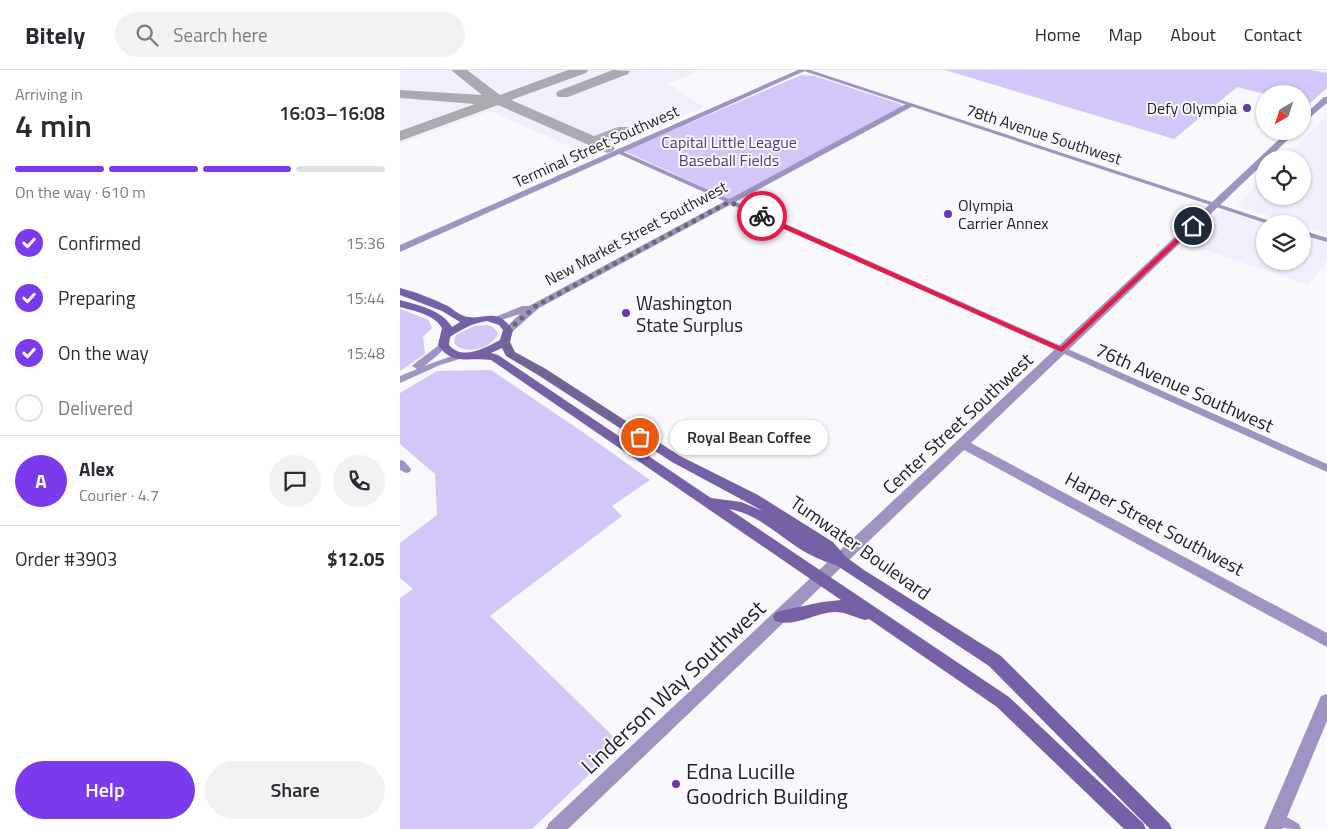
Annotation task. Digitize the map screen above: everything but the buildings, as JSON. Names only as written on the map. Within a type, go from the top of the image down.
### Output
[{"type":"main road","points":[[400,291],[440,306],[461,318],[476,320],[495,319]]},
{"type":"main road","points":[[400,303],[438,317],[446,324],[445,340],[448,352],[460,356],[494,357],[1003,702],[1137,829]]},
{"type":"main road","name":"Tumwater Boulevard","points":[[495,319],[506,325],[506,336],[510,354],[542,372],[676,459],[753,498],[828,546],[841,561],[995,661],[1163,829]]},
{"type":"main road","points":[[445,340],[476,320]]},
{"type":"main road","points":[[477,355],[506,336]]},
{"type":"main road","points":[[709,502],[743,507],[764,518],[823,557],[841,561]]},
{"type":"main road","points":[[780,617],[798,615],[829,605],[847,606],[866,615],[875,614]]},
{"type":"street","name":"78th Avenue Southwest","points":[[804,70],[1256,217]]},
{"type":"street","name":"Terminal Street Southwest","points":[[400,250],[804,70]]},
{"type":"street","points":[[1311,114],[1327,99]]},
{"type":"street","name":"New Market Street Southwest","points":[[495,319],[536,306],[911,105]]},
{"type":"street","name":"Center Street Southwest","points":[[822,578],[1284,140]]},
{"type":"street","name":"76th Avenue Southwest","points":[[619,152],[1327,468]]},
{"type":"street","points":[[1311,235],[1327,240]]},
{"type":"street","name":"New Market Street Southwest","points":[[506,336],[536,306]]},
{"type":"street","points":[[400,378],[430,358],[445,340]]},
{"type":"street","points":[[400,378],[460,356]]},
{"type":"street","name":"Harper Street Southwest","points":[[963,444],[1327,640]]},
{"type":"street","name":"Linderson Way Southwest","points":[[555,829],[822,578]]},
{"type":"street","points":[[1294,829],[1272,825],[1327,701]]},
{"type":"shaded area","points":[[400,70],[701,70],[668,84],[704,107],[591,156],[492,112],[486,112],[400,144]]},
{"type":"shaded area","points":[[1327,116],[1327,234],[1311,229],[1311,215],[1265,215],[1237,206],[1256,186],[1256,205],[1311,205],[1311,150],[1292,150],[1302,140],[1311,140],[1311,132]]},
{"type":"shaded area","points":[[1222,210],[1256,221],[1256,267],[1188,244]]},
{"type":"shaded area","points":[[1311,238],[1327,243],[1327,261],[1308,285],[1264,270],[1311,270]]},
{"type":"green space","points":[[945,70],[1312,70],[1327,73],[1327,88],[1311,102],[1311,85],[1256,85],[1256,92],[1237,87],[1174,139]]},
{"type":"green space","name":"Capital Little League Baseball Fields","points":[[801,75],[815,76],[900,104],[903,107],[729,199],[624,151]]},
{"type":"green space","points":[[400,309],[429,320],[432,328],[423,337],[425,354],[400,371]]},
{"type":"green space","points":[[488,325],[493,327],[498,333],[495,339],[485,347],[471,350],[459,347],[454,343],[456,335],[474,326]]},
{"type":"green space","points":[[491,370],[650,480],[612,506],[622,516],[490,616],[621,744],[532,829],[400,829],[400,598],[413,589],[400,578],[400,543],[437,515],[435,474],[400,444],[400,393],[437,371]]},
{"type":"taxiway","points":[[458,70],[498,100]]},
{"type":"taxiway","points":[[498,100],[581,70]]},
{"type":"taxiway","points":[[563,94],[623,71],[620,70]]},
{"type":"taxiway","points":[[400,94],[488,100]]},
{"type":"taxiway","points":[[400,136],[498,100]]},
{"type":"taxiway","points":[[498,100],[607,148]]},
{"type":"taxiway","points":[[594,142],[623,130]]},
{"type":"way so far","points":[[640,437],[542,372],[510,354],[505,346],[508,330],[523,315],[536,306],[729,202],[762,216]]},
{"type":"place","name":"Defy Olympia","points":[[1247,108]]},
{"type":"place","name":"Olympia Carrier Annex","points":[[948,214]]},
{"type":"place","name":"Washington State Surplus","points":[[626,313]]},
{"type":"place","name":"Royal Bean Coffee","points":[[640,437]]},
{"type":"place","name":"Edna Lucille Goodrich Building","points":[[676,784]]},
{"type":"route","points":[[762,216],[1062,350],[1193,226]]}]
